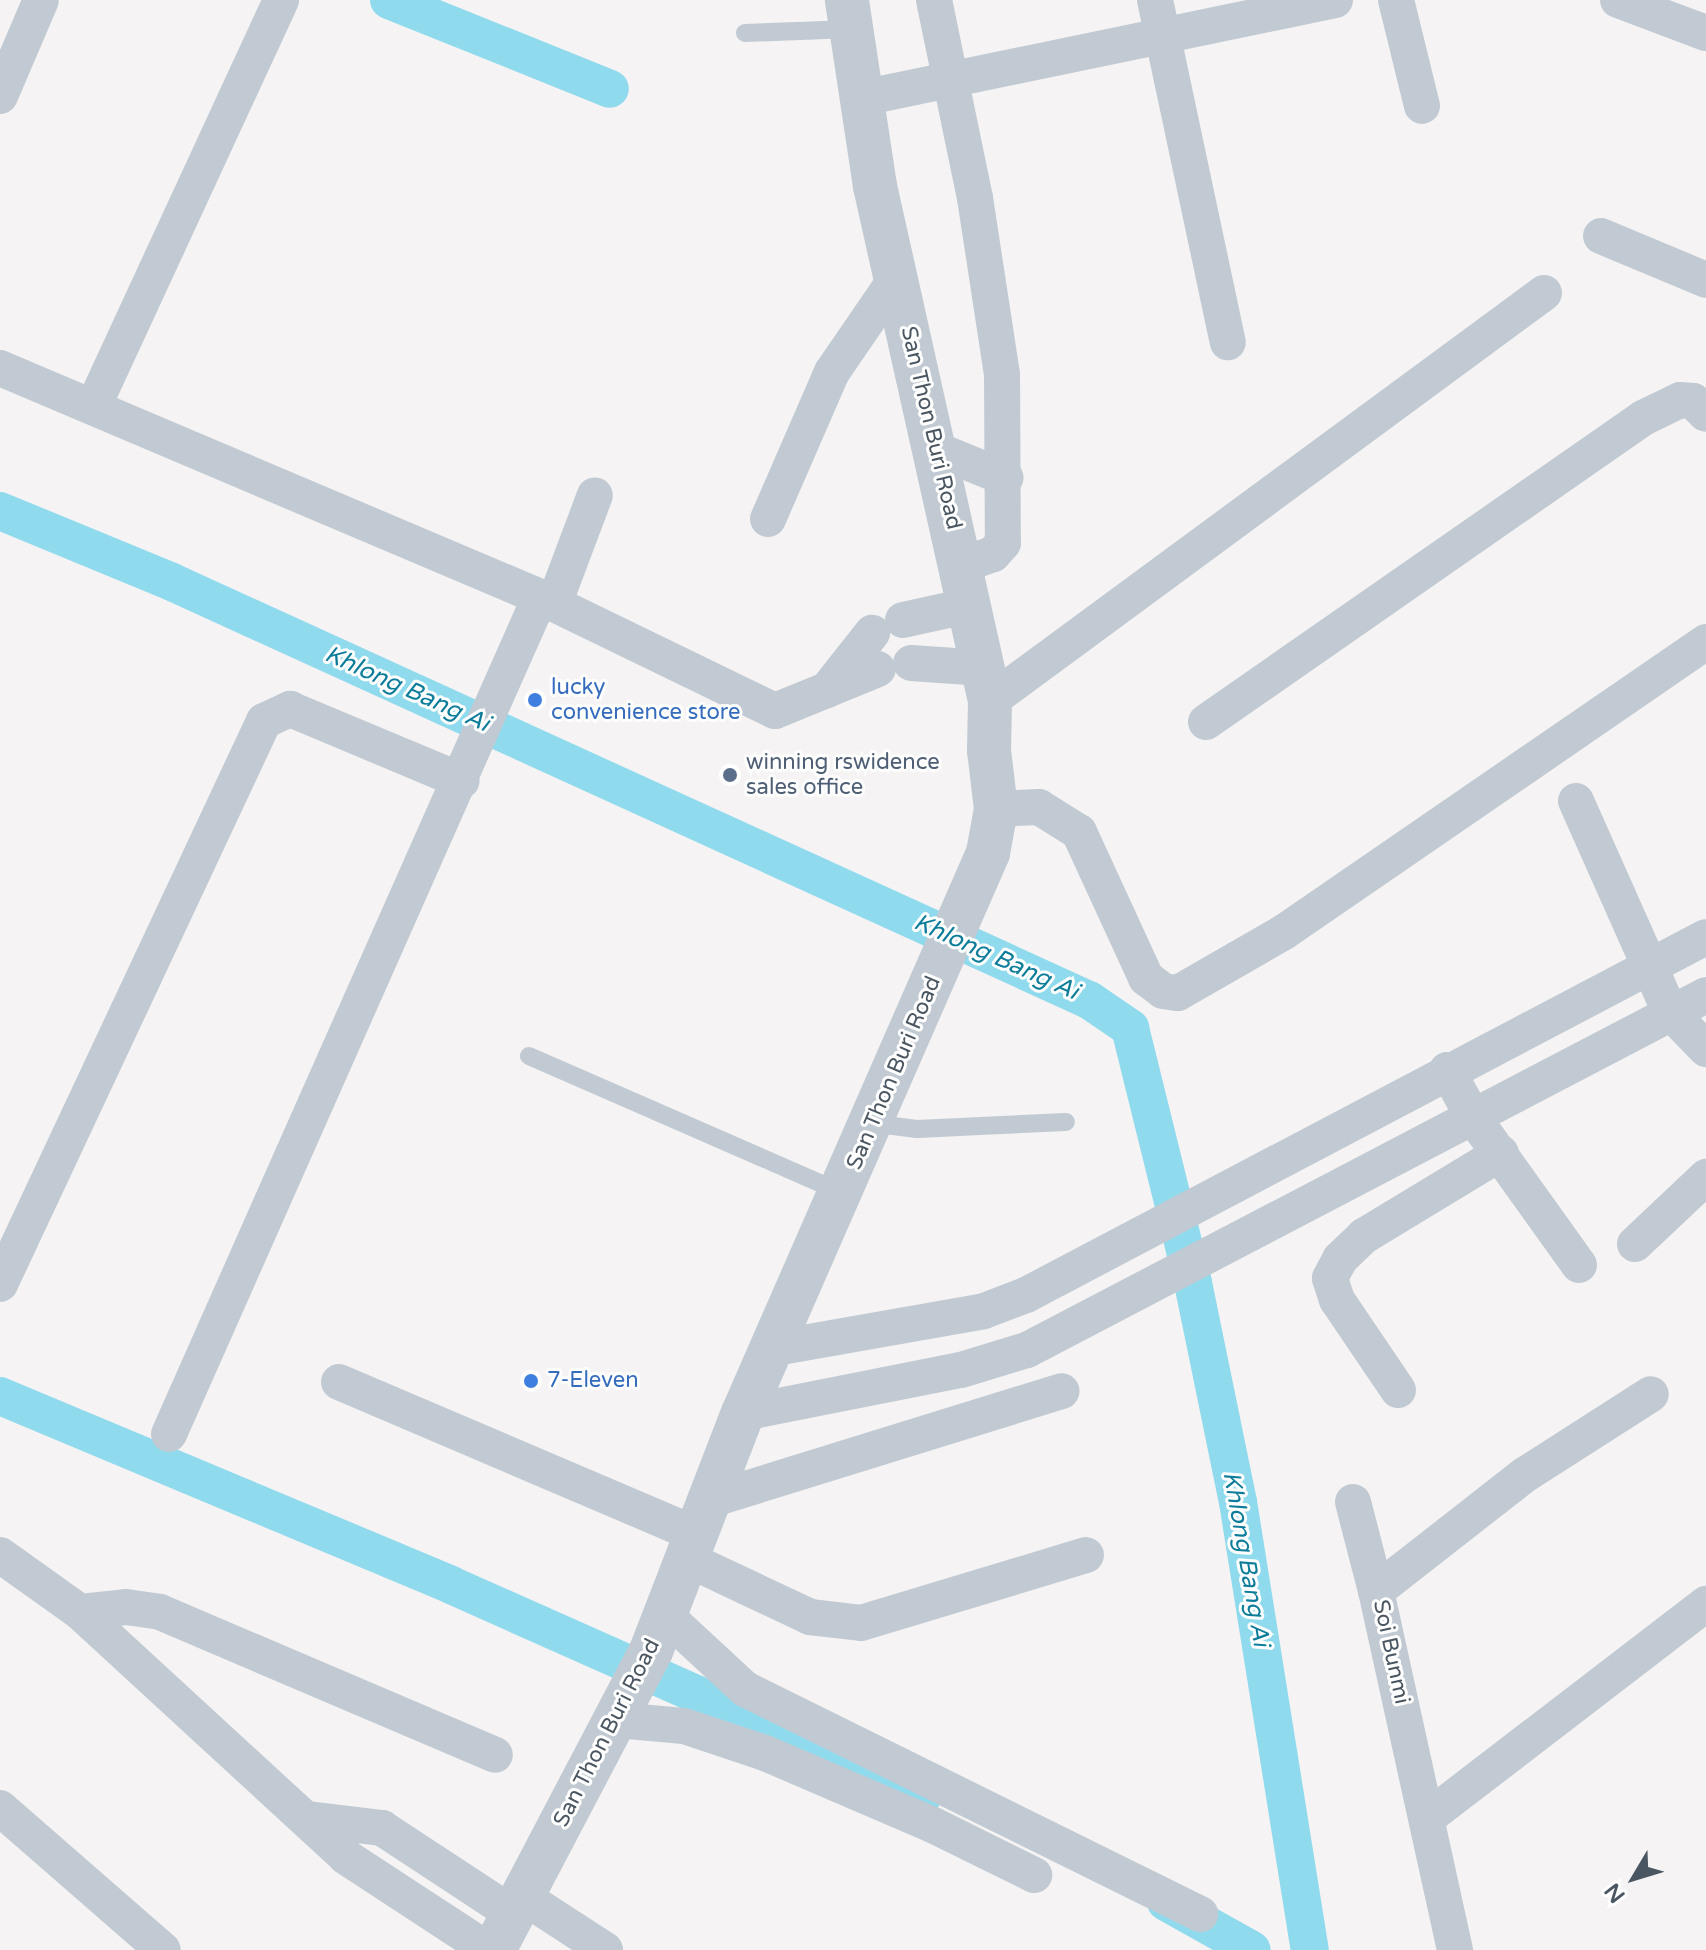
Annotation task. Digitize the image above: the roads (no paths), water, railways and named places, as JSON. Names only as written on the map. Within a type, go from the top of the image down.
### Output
[{"type":"street","points":[[0,96],[41,0]]},
{"type":"street","points":[[94,405],[281,0]]},
{"type":"street","points":[[827,690],[887,627],[967,585],[1003,543],[1006,478],[1002,374],[934,0]]},
{"type":"street","points":[[1155,0],[1228,342]]},
{"type":"street","points":[[862,98],[1335,0]]},
{"type":"street","points":[[1396,0],[1422,106]]},
{"type":"street","points":[[1618,0],[1706,33]]},
{"type":"street","name":"San Thon Buri Road","points":[[510,1920],[625,1707],[658,1633],[743,1413],[775,1348],[988,853],[996,809],[989,750],[987,684],[937,450],[875,186],[850,15]]},
{"type":"street","points":[[1601,236],[1706,280]]},
{"type":"street","points":[[768,519],[832,372],[897,277]]},
{"type":"street","points":[[0,368],[94,405],[547,600],[775,711],[894,666],[987,684],[1544,293]]},
{"type":"street","points":[[1206,722],[1643,418],[1680,400],[1693,401],[1706,414]]},
{"type":"street","points":[[937,450],[1006,478]]},
{"type":"street","points":[[169,1434],[480,741],[595,495]]},
{"type":"street","points":[[996,809],[1039,807],[1059,815],[1079,832],[1146,978],[1163,991],[1178,993],[1284,932],[1706,642]]},
{"type":"street","points":[[0,1284],[264,721],[290,709],[462,781]]},
{"type":"street","points":[[1576,801],[1670,1012],[1706,1049]]},
{"type":"street","points":[[775,1348],[984,1311],[1026,1295],[1447,1070],[1706,937]]},
{"type":"street","points":[[743,1413],[995,1359],[1043,1343],[1706,995]]},
{"type":"street","points":[[1447,1070],[1473,1117],[1579,1265]]},
{"type":"street","points":[[1398,1390],[1337,1300],[1330,1278],[1340,1259],[1364,1236],[1501,1153]]},
{"type":"street","points":[[1635,1244],[1706,1177]]},
{"type":"street","points":[[984,1311],[995,1359]]},
{"type":"street","points":[[339,1382],[698,1531],[810,1617],[861,1623],[1086,1555]]},
{"type":"street","points":[[698,1531],[1062,1391]]},
{"type":"street","name":"Soi Bunmi","points":[[1455,1950],[1376,1591],[1526,1474],[1651,1394]]},
{"type":"street","points":[[1353,1502],[1376,1591]]},
{"type":"street","points":[[0,1555],[80,1612],[346,1857],[488,1950]]},
{"type":"street","points":[[1427,1818],[1706,1604]]},
{"type":"street","points":[[80,1612],[126,1607],[160,1612],[495,1755]]},
{"type":"street","points":[[658,1633],[745,1689],[1200,1914]]},
{"type":"street","points":[[625,1707],[765,1753],[933,1825],[1034,1875]]},
{"type":"street","points":[[0,1808],[163,1950]]},
{"type":"street","points":[[308,1819],[382,1828],[510,1920],[605,1950]]},
{"type":"lane","points":[[745,33],[850,15]]},
{"type":"lane","points":[[529,1056],[842,1193]]},
{"type":"lane","points":[[870,1123],[984,1129],[1066,1122]]},
{"type":"waterway","points":[[389,0],[610,89]]},
{"type":"waterway","name":"Khlong Bang Ai","points":[[0,511],[172,582],[1089,1000],[1130,1028],[1193,1283],[1238,1502],[1310,1950]]},
{"type":"waterway","points":[[0,1396],[451,1585],[923,1795]]},
{"type":"waterway","points":[[1166,1902],[1252,1950]]},
{"type":"place","name":"lucky convenience store","points":[[535,700]]},
{"type":"place","name":"winning rswidence sales office","points":[[730,775]]},
{"type":"place","name":"7-Eleven","points":[[531,1381]]}]
